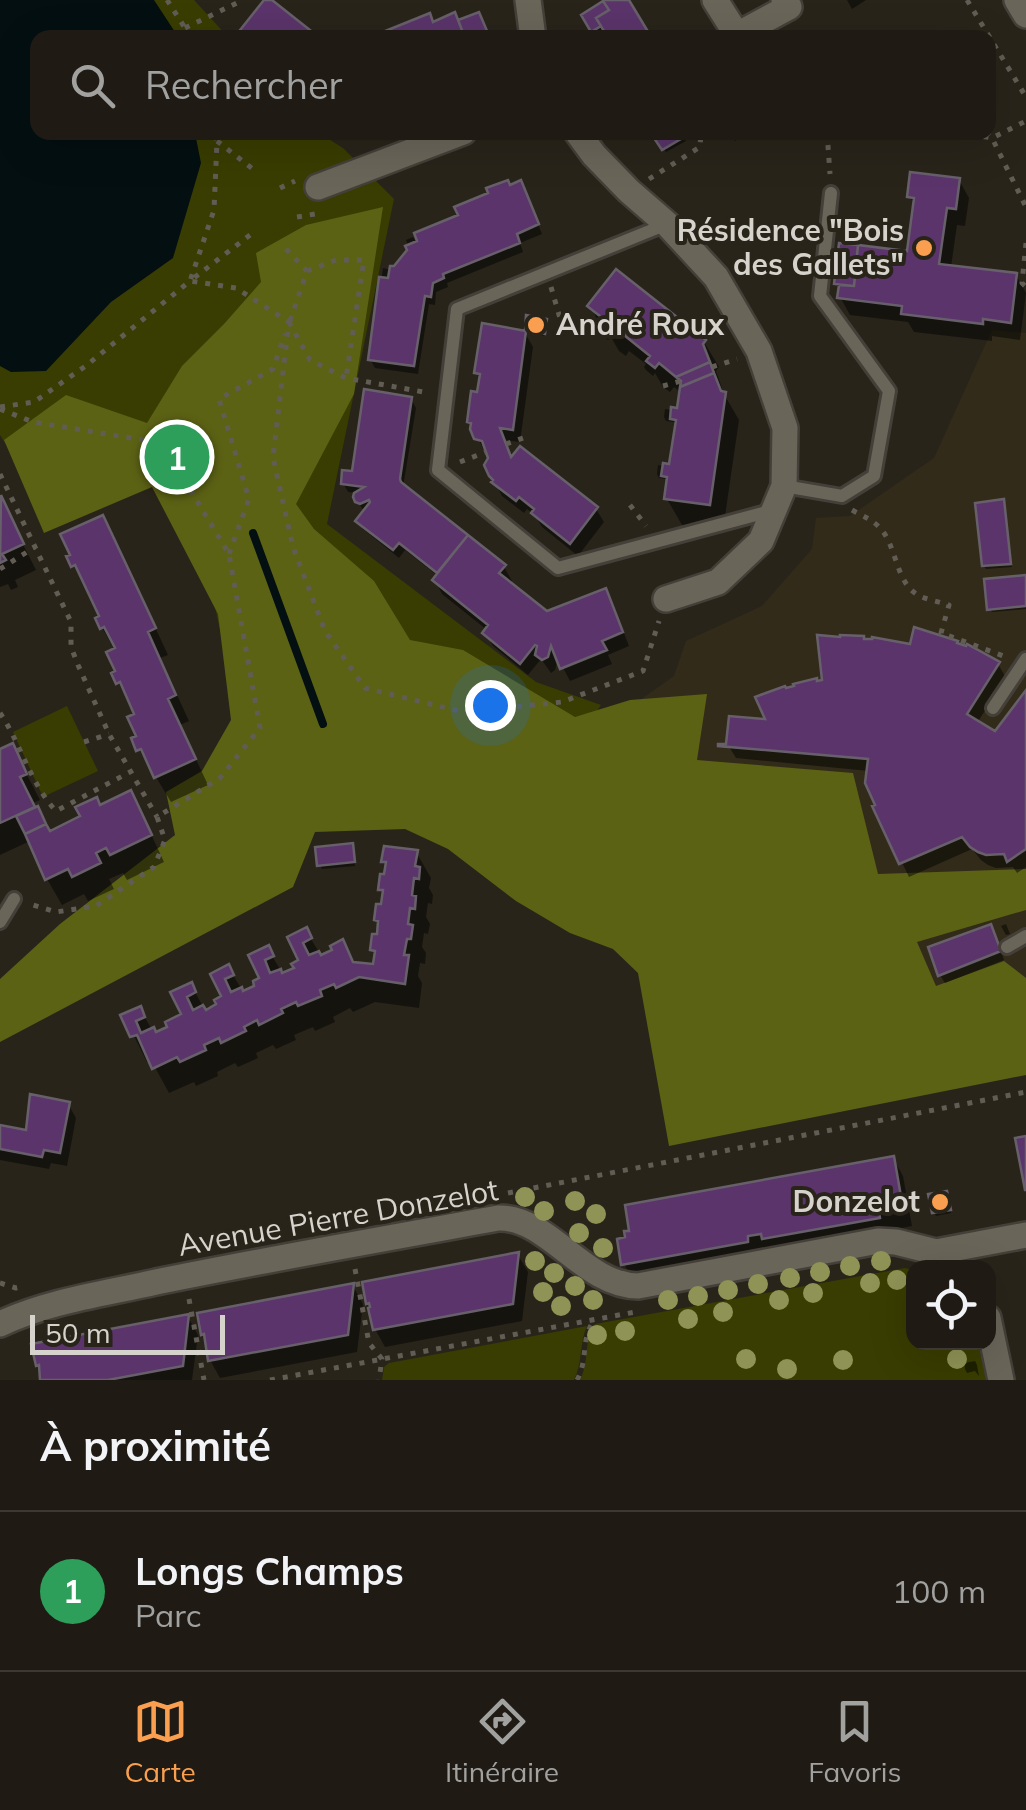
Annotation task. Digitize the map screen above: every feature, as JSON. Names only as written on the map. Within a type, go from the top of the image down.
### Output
[{"type":"street","points":[[528,0],[532,30]]},
{"type":"street","points":[[716,0],[734,30]]},
{"type":"street","points":[[746,30],[789,7],[784,0]]},
{"type":"street","points":[[1017,0],[1026,15]]},
{"type":"street","points":[[306,184],[438,140]]},
{"type":"street","points":[[583,140],[716,278],[759,350],[784,428],[780,498],[761,541],[718,582],[666,598]]},
{"type":"street","name":"Avenue Pierre Donzelot","points":[[0,1324],[57,1303],[185,1276],[507,1218],[530,1226],[597,1274],[626,1286],[878,1241],[976,1257],[1026,1236]]},
{"type":"street","points":[[995,1350],[1001,1380]]},
{"type":"lane","points":[[668,224],[456,309],[438,470],[558,568],[780,498],[842,496],[874,476],[889,391],[820,296],[831,193]]},
{"type":"lane","points":[[992,708],[1024,661]]},
{"type":"lane","points":[[0,922],[14,898]]},
{"type":"lane","points":[[1007,947],[1026,936]]},
{"type":"path","points":[[167,0],[185,28],[244,0]]},
{"type":"path","points":[[968,0],[986,30]]},
{"type":"path","points":[[996,47],[1026,98]]},
{"type":"path","points":[[996,132],[1026,121]]},
{"type":"path","points":[[629,191],[700,147],[700,140]]},
{"type":"path","points":[[828,140],[831,193]]},
{"type":"path","points":[[992,140],[1026,207]]},
{"type":"path","points":[[216,142],[254,170]]},
{"type":"path","points":[[190,281],[214,210],[216,142]]},
{"type":"path","points":[[280,188],[306,184]]},
{"type":"path","points":[[296,217],[315,214]]},
{"type":"path","points":[[0,408],[34,402],[87,366],[250,235]]},
{"type":"path","points":[[1026,242],[1021,276],[1026,287]]},
{"type":"path","points":[[286,249],[307,272]]},
{"type":"path","points":[[229,554],[248,500],[219,399],[273,369],[307,272],[336,260],[364,260],[346,378]]},
{"type":"path","points":[[548,273],[564,332]]},
{"type":"path","points":[[190,281],[236,288],[289,322],[310,360],[346,378],[447,396]]},
{"type":"path","points":[[289,322],[273,457],[293,548],[325,631],[365,688],[463,712],[562,702],[644,671],[666,598]]},
{"type":"path","points":[[664,386],[682,381]]},
{"type":"path","points":[[0,408],[33,422],[162,443],[229,554],[260,728],[220,778],[156,817]]},
{"type":"path","points":[[506,444],[526,437]]},
{"type":"path","points":[[475,456],[486,452]]},
{"type":"path","points":[[0,474],[71,622],[71,647],[110,734],[165,840],[154,867],[96,906],[56,912],[14,898]]},
{"type":"path","points":[[842,496],[855,513],[869,517],[883,531],[911,589],[949,605],[941,633],[1024,661]]},
{"type":"path","points":[[0,569],[35,547]]},
{"type":"path","points":[[0,713],[43,797],[56,811],[131,772]]},
{"type":"path","points":[[84,742],[110,734]]},
{"type":"path","points":[[502,1194],[1026,1092]]},
{"type":"path","points":[[350,1245],[368,1343],[382,1360],[379,1380]]},
{"type":"path","points":[[185,1276],[204,1380]]},
{"type":"path","points":[[0,1283],[16,1288],[35,1284]]},
{"type":"path","points":[[270,1380],[652,1309]]},
{"type":"path","points":[[578,1380],[587,1333],[596,1320]]},
{"type":"shaded area","points":[[0,0],[194,0],[222,30],[30,30],[30,140],[330,140],[343,148],[394,199],[327,524],[536,682],[601,705],[562,760],[241,723],[206,567],[161,479],[55,521],[0,435]]},
{"type":"shaded area","points":[[0,0],[154,0],[174,30],[30,30],[30,140],[196,140],[201,163],[173,258],[111,302],[46,371],[11,372],[0,366]]},
{"type":"shaded area","points":[[992,330],[1026,333],[1026,1061],[592,734],[674,676],[686,641],[762,606],[812,549],[816,518],[850,516],[934,458]]},
{"type":"shaded area","points":[[67,706],[98,771],[43,797],[13,732]]},
{"type":"shaded area","points":[[905,1268],[906,1350],[980,1350],[986,1380],[580,1380],[595,1324]]},
{"type":"shaded area","points":[[587,1326],[574,1380],[382,1380],[384,1367],[389,1363]]},
{"type":"green space","points":[[383,207],[354,394],[296,504],[314,529],[374,581],[410,640],[463,650],[575,717],[630,700],[707,694],[697,760],[853,773],[878,874],[1026,869],[1026,910],[917,942],[936,986],[1004,961],[1026,978],[1026,1075],[669,1146],[638,973],[613,949],[570,933],[516,901],[448,849],[405,829],[315,832],[293,887],[0,1042],[0,979],[60,924],[175,835],[166,792],[202,771],[231,720],[218,614],[152,487],[44,533],[4,440],[66,395],[147,423],[182,366],[261,282],[256,253],[306,225]]},
{"type":"building","points":[[264,0],[272,0],[310,30],[240,30]]},
{"type":"building","points":[[629,0],[647,30],[603,30],[596,18],[609,10],[603,1]]},
{"type":"building","points":[[603,1],[609,10],[596,18],[601,26],[594,30],[590,30],[581,15]]},
{"type":"building","points":[[455,12],[462,30],[388,30],[430,13],[433,22]]},
{"type":"building","points":[[479,12],[487,30],[462,30],[458,20]]},
{"type":"building","points":[[655,140],[679,140],[662,150]]},
{"type":"building","name":"Résidence \"Bois des Gallets\"","points":[[910,172],[960,178],[956,209],[947,208],[939,264],[1017,273],[1011,323],[983,319],[983,324],[901,314],[902,306],[837,298],[839,285],[854,286],[858,245],[907,251],[914,198],[907,197]]},
{"type":"building","points":[[508,180],[510,185],[521,180],[539,224],[517,234],[520,243],[443,274],[444,278],[433,283],[431,297],[425,296],[414,366],[368,360],[379,277],[388,278],[390,266],[407,250],[405,246],[417,241],[414,233],[458,215],[454,207]]},
{"type":"building","points":[[839,243],[858,245],[854,286],[834,284]]},
{"type":"building","points":[[616,269],[706,340],[703,344],[710,362],[676,377],[659,363],[655,368],[646,361],[650,356],[614,327],[610,332],[601,325],[605,320],[587,306]]},
{"type":"building","name":"André Roux","points":[[526,315],[547,319],[545,334],[525,330]]},
{"type":"building","points":[[482,323],[526,331],[513,430],[500,428],[511,457],[520,446],[598,507],[570,544],[531,513],[534,509],[519,497],[516,501],[491,482],[484,465],[488,458],[482,441],[474,439],[471,423],[467,422],[471,391],[477,392],[480,374],[474,373]]},
{"type":"building","points":[[710,362],[714,373],[680,387],[681,381],[676,377]]},
{"type":"building","points":[[714,373],[721,391],[726,392],[710,505],[664,499],[667,477],[661,476],[663,463],[669,464],[676,420],[670,419],[671,407],[677,408],[680,387]]},
{"type":"building","points":[[364,389],[412,397],[401,482],[468,535],[437,573],[399,543],[393,550],[355,521],[370,502],[360,504],[353,497],[364,487],[341,484],[342,470],[352,471]]},
{"type":"building","points":[[1,495],[24,544],[2,554],[6,560],[0,563]]},
{"type":"building","points":[[1004,499],[1011,564],[982,566],[975,503]]},
{"type":"building","points":[[103,515],[156,628],[148,632],[176,695],[168,699],[196,759],[154,778],[141,749],[136,751],[131,738],[136,736],[127,717],[134,714],[120,682],[116,684],[111,673],[115,671],[106,652],[115,648],[104,627],[100,629],[95,618],[99,616],[75,565],[71,567],[60,534]]},
{"type":"building","points":[[468,535],[506,565],[499,573],[547,611],[606,588],[623,632],[602,641],[607,650],[560,669],[551,646],[548,657],[542,660],[535,655],[535,645],[520,664],[482,633],[488,625],[432,580]]},
{"type":"building","points":[[1026,575],[1026,606],[987,610],[984,579]]},
{"type":"building","points":[[914,627],[967,644],[1000,662],[967,714],[995,731],[1026,690],[1026,849],[1007,862],[1004,854],[978,852],[962,837],[899,864],[865,783],[868,759],[718,746],[726,744],[729,716],[765,719],[755,697],[785,686],[822,680],[817,635],[864,636],[910,644]]},
{"type":"building","points":[[13,743],[27,774],[20,777],[35,807],[0,823],[0,749]]},
{"type":"building","points":[[131,790],[152,835],[110,855],[106,848],[96,853],[101,863],[72,877],[68,869],[45,880],[25,834],[46,824],[50,831],[80,816],[75,807],[97,797],[100,805]]},
{"type":"building","points":[[38,806],[46,824],[25,834],[16,816]]},
{"type":"building","points":[[353,843],[355,862],[317,866],[315,847]]},
{"type":"building","points":[[384,846],[418,850],[415,866],[420,867],[419,879],[414,878],[412,895],[416,896],[415,909],[410,908],[408,924],[413,925],[404,955],[409,955],[405,984],[359,977],[336,988],[334,984],[320,990],[322,996],[298,1006],[296,1002],[281,1009],[283,1013],[259,1025],[257,1020],[244,1027],[246,1031],[221,1043],[219,1038],[204,1045],[206,1050],[180,1062],[177,1057],[152,1069],[137,1035],[130,1037],[120,1015],[141,1006],[145,1017],[136,1021],[141,1033],[167,1027],[165,1022],[181,1014],[170,992],[192,982],[196,992],[187,997],[193,1010],[203,1005],[206,1010],[221,996],[210,974],[229,964],[234,975],[225,979],[231,992],[254,986],[253,981],[259,978],[248,955],[269,945],[274,956],[265,960],[270,973],[294,968],[291,964],[298,960],[287,937],[307,927],[312,938],[303,943],[309,955],[332,950],[330,946],[343,939],[353,962],[373,964],[375,951],[370,950],[372,934],[377,934],[376,904],[381,904],[383,890],[378,890],[386,862],[381,862]]},
{"type":"building","points":[[991,924],[1001,951],[938,976],[928,947]]},
{"type":"building","points":[[30,1094],[70,1102],[60,1153],[44,1150],[42,1157],[0,1149],[0,1125],[26,1130]]},
{"type":"building","points":[[1026,1136],[1026,1190],[1025,1190],[1015,1138]]},
{"type":"building","points":[[894,1156],[903,1208],[879,1212],[880,1218],[762,1239],[761,1234],[748,1236],[748,1242],[621,1265],[617,1239],[629,1231],[625,1205]]},
{"type":"building","name":"Donzelot","points":[[947,1191],[951,1210],[932,1213],[928,1194]]},
{"type":"building","points":[[519,1252],[513,1304],[373,1330],[362,1282]]},
{"type":"building","points":[[354,1283],[348,1335],[208,1361],[197,1313]]},
{"type":"building","points":[[189,1314],[183,1366],[108,1380],[40,1380],[31,1344]]},
{"type":"waterway","points":[[253,533],[323,724]]},
{"type":"place","name":"Résidence \"Bois des Gallets\"","points":[[924,248]]},
{"type":"place","name":"André Roux","points":[[536,325]]},
{"type":"place","name":"Longs Champs","points":[[177,457]]},
{"type":"place","name":"Donzelot","points":[[940,1202]]}]
